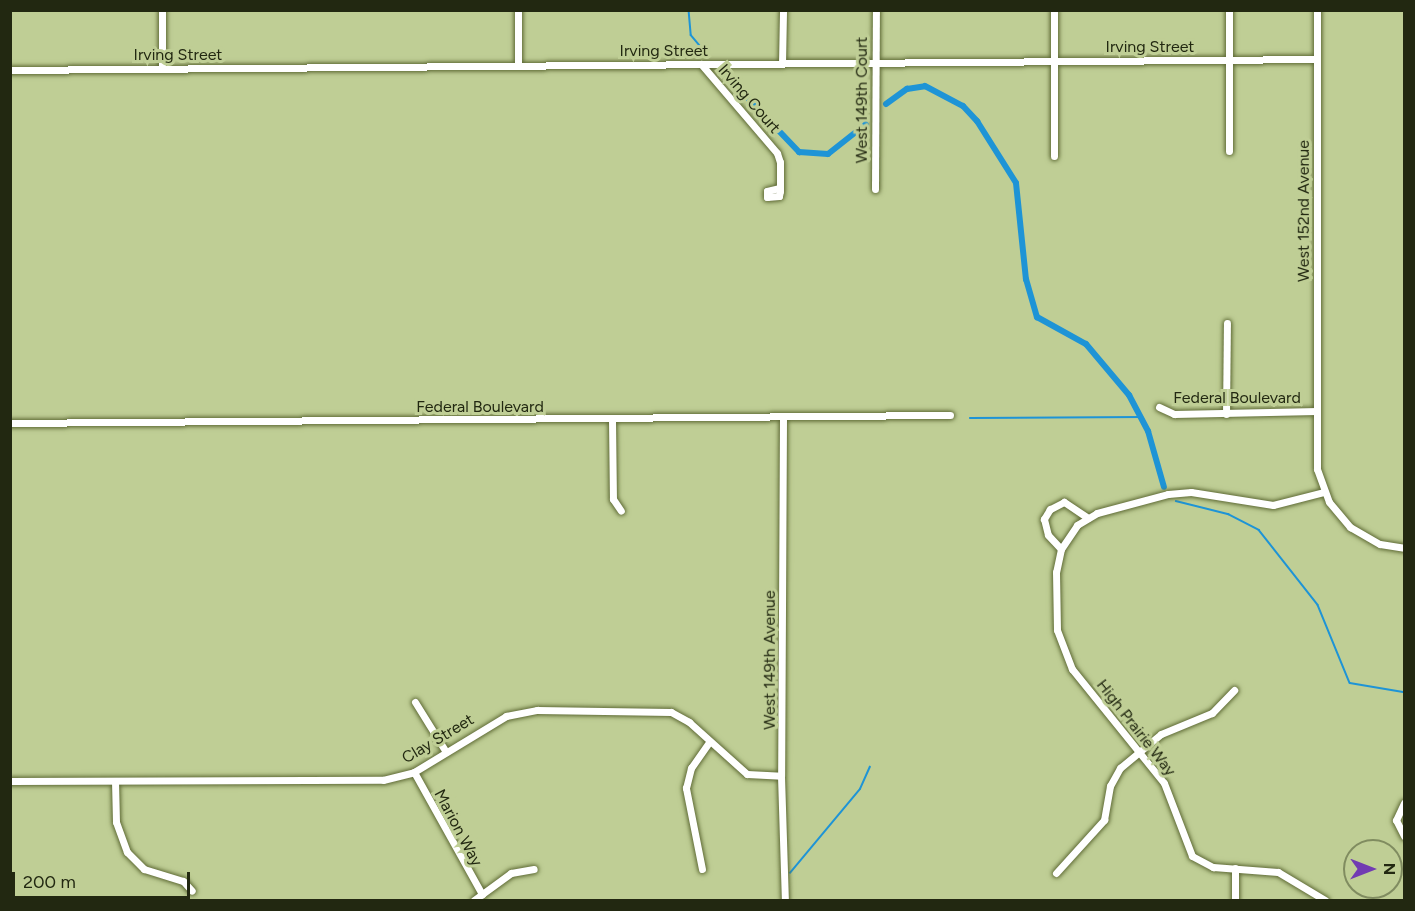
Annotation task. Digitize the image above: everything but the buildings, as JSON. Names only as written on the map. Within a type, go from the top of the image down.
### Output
[{"type":"street","points":[[162,10],[162,69]]},
{"type":"street","points":[[518,10],[518,66]]},
{"type":"street","points":[[782,64],[783,10]]},
{"type":"street","name":"West 149th Court","points":[[875,189],[876,10]]},
{"type":"street","points":[[1054,10],[1054,156]]},
{"type":"street","points":[[1229,10],[1229,151]]},
{"type":"street","name":"West 152nd Avenue","points":[[1317,10],[1316,455],[1324,492]]},
{"type":"street","name":"Irving Street","points":[[10,70],[1317,59]]},
{"type":"street","name":"Irving Court","points":[[701,64],[777,153],[780,188]]},
{"type":"street","points":[[1226,414],[1227,323]]},
{"type":"street","name":"Federal Boulevard","points":[[1159,408],[1174,414],[1317,411]]},
{"type":"street","name":"Federal Boulevard","points":[[10,423],[783,419],[950,415]]},
{"type":"street","name":"West 149th Avenue","points":[[783,419],[781,776],[785,900]]},
{"type":"street","points":[[612,420],[613,499],[621,511]]},
{"type":"street","points":[[1088,518],[1070,503],[1050,509],[1045,530],[1061,549],[1088,518],[1179,492],[1273,505],[1324,492],[1334,510],[1359,534],[1404,548]]},
{"type":"street","name":"High Prairie Way","points":[[1061,549],[1056,572],[1061,649],[1072,669],[1164,783],[1188,850],[1205,865],[1278,872],[1325,900]]},
{"type":"street","points":[[1056,873],[1100,826],[1114,776],[1169,729],[1204,718],[1234,690]]},
{"type":"street","points":[[414,702],[446,752]]},
{"type":"street","name":"Clay Street","points":[[10,781],[383,780],[414,772],[507,716],[537,710],[664,711],[684,718],[747,774],[781,776]]},
{"type":"street","points":[[702,869],[686,789],[691,768],[709,742]]},
{"type":"street","name":"Marion Way","points":[[414,772],[482,894]]},
{"type":"street","points":[[115,780],[116,822],[127,852],[144,869],[183,881],[192,891]]},
{"type":"street","points":[[1404,803],[1396,820],[1404,836]]},
{"type":"street","points":[[1235,868],[1235,900]]},
{"type":"street","points":[[474,900],[511,873],[534,869]]},
{"type":"waterway","points":[[689,10],[691,35],[707,54]]},
{"type":"waterway","points":[[720,69],[799,152],[828,154],[866,124]]},
{"type":"waterway","points":[[886,104],[907,89],[925,86],[963,106],[977,121],[1016,183],[1026,279],[1037,317],[1086,344],[1129,395],[1148,431],[1164,487]]},
{"type":"waterway","points":[[970,418],[1142,417]]},
{"type":"waterway","points":[[1176,501],[1228,514],[1259,530],[1318,605],[1350,683],[1404,692]]},
{"type":"waterway","points":[[790,873],[860,789],[870,767]]}]
